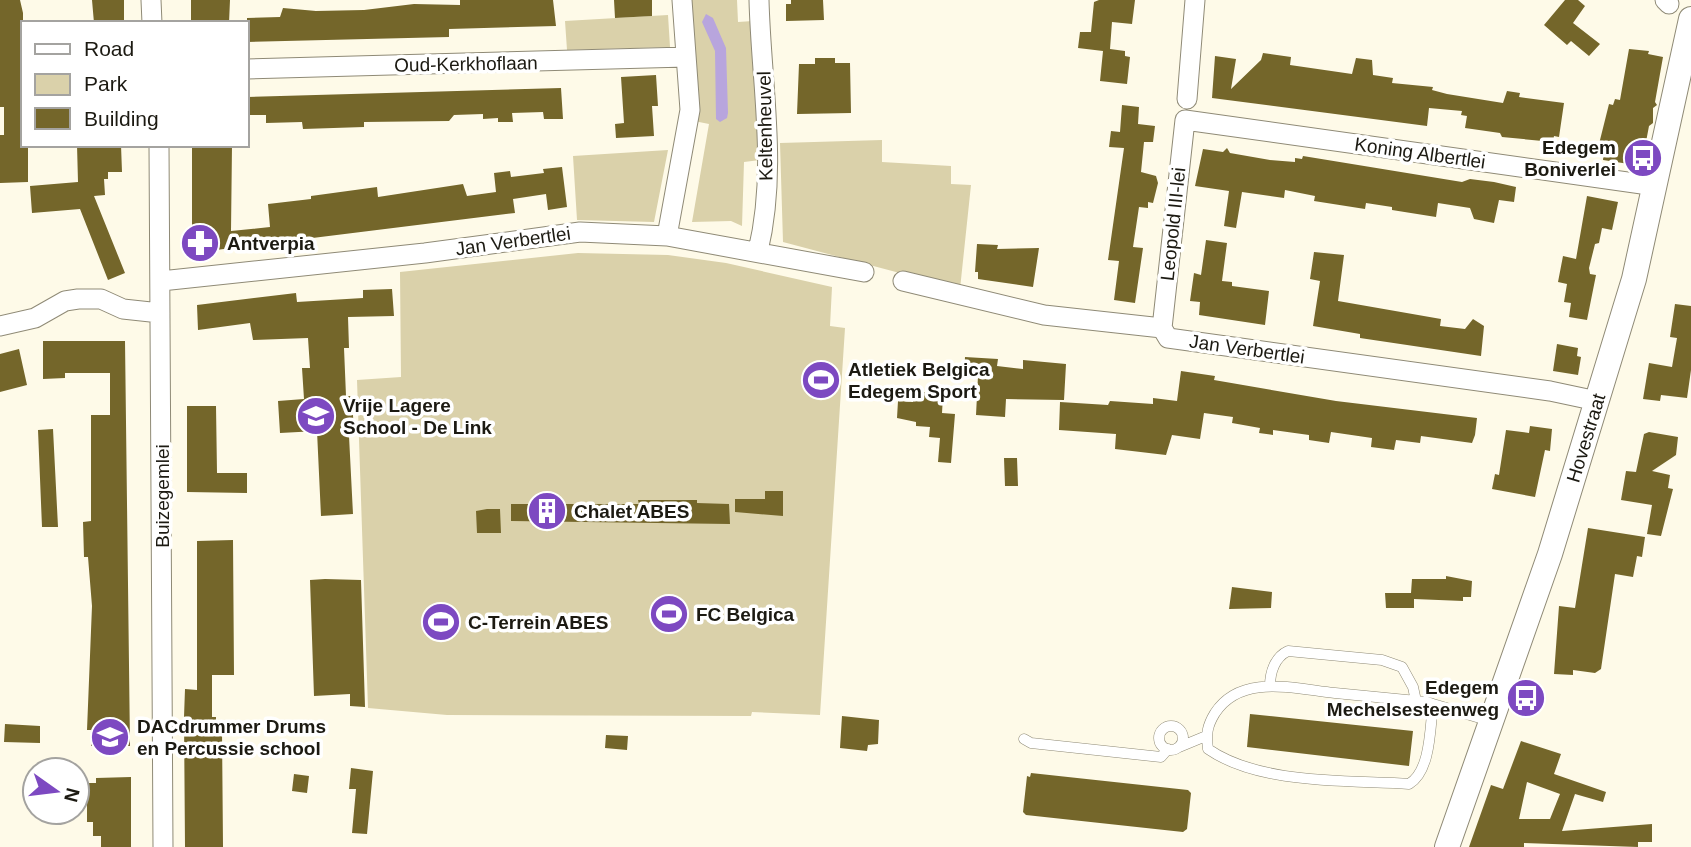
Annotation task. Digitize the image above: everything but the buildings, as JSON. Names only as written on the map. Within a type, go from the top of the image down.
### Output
[{"type":"street","points":[[151,0],[152,21]]},
{"type":"street","points":[[667,236],[690,110],[690,73],[686,57],[682,0]]},
{"type":"street","name":"Keltenheuvel","points":[[758,251],[767,211],[765,69],[760,40],[759,0]]},
{"type":"street","points":[[1187,100],[1195,0]]},
{"type":"street","name":"Hovestraat","points":[[1447,847],[1550,554],[1634,279],[1691,19]]},
{"type":"street","name":"Oud-Kerkhoflaan","points":[[248,69],[686,57]]},
{"type":"street","name":"Koning Albertlei","points":[[1185,120],[1656,186]]},
{"type":"street","name":"Leopold III-lei","points":[[1162,328],[1185,120]]},
{"type":"street","name":"Buizegemlei","points":[[159,147],[163,847]]},
{"type":"street","name":"Jan Verbertlei","points":[[161,281],[425,253],[580,232],[667,236],[864,272]]},
{"type":"street","name":"Jan Verbertlei","points":[[903,281],[1044,314],[1162,328],[1168,338],[1550,391],[1597,401]]},
{"type":"street","points":[[0,326],[35,318],[65,301],[78,299],[101,299],[122,309],[160,313]]},
{"type":"lane","points":[[1270,686],[1273,667],[1281,654],[1288,651],[1382,660],[1402,667],[1413,687],[1416,701]]},
{"type":"lane","points":[[1433,704],[1422,770],[1417,780],[1409,784],[1277,774],[1242,767],[1208,749],[1208,726],[1224,700],[1236,692],[1270,686],[1416,701],[1433,704],[1491,721]]},
{"type":"lane","points":[[1024,739],[1031,743],[1161,757],[1172,749],[1206,736]]},
{"type":"green space","points":[[688,0],[737,0],[738,22],[753,21],[760,160],[744,162],[742,226],[731,221],[692,222],[709,124],[694,121],[696,50],[690,44]]},
{"type":"green space","points":[[668,15],[670,47],[567,50],[565,21]]},
{"type":"green space","points":[[882,140],[882,162],[951,166],[951,184],[971,185],[960,289],[783,242],[780,143]]},
{"type":"green space","points":[[668,150],[654,222],[577,220],[573,156]]},
{"type":"green space","points":[[578,253],[668,255],[726,263],[832,287],[830,326],[845,328],[820,715],[752,712],[751,716],[447,715],[368,708],[357,380],[401,377],[400,272]]},
{"type":"shaded area","points":[[706,14],[713,18],[726,48],[728,113],[727,118],[720,122],[716,119],[715,51],[702,22]]},
{"type":"place","name":"Edegem Boniverlei","points":[[1643,158]]},
{"type":"place","name":"Antverpia","points":[[200,243]]},
{"type":"place","name":"Atletiek Belgica Edegem Sport","points":[[821,380]]},
{"type":"place","name":"Vrije Lagere School - De Link","points":[[316,416]]},
{"type":"place","name":"Chalet ABES","points":[[547,511]]},
{"type":"place","name":"FC Belgica","points":[[669,614]]},
{"type":"place","name":"C-Terrein ABES","points":[[441,622]]},
{"type":"place","name":"Edegem Mechelsesteenweg","points":[[1526,698]]},
{"type":"place","name":"DACdrummer Drums en Percussie school","points":[[110,737]]}]
